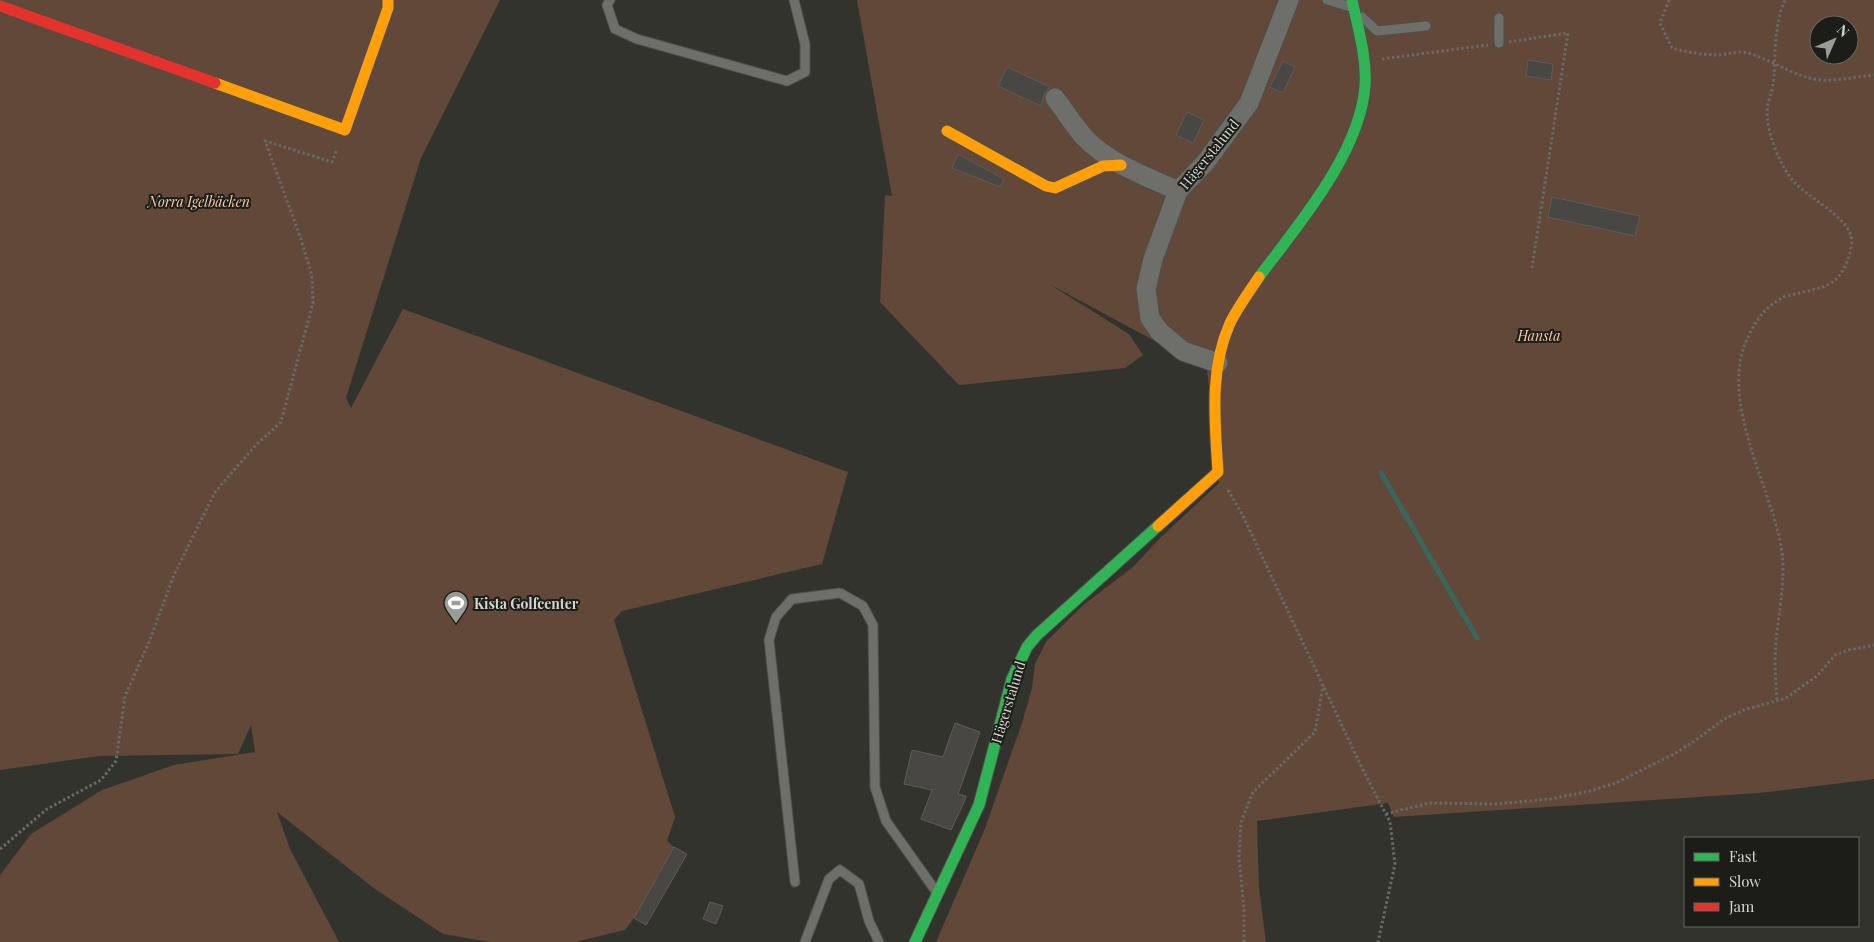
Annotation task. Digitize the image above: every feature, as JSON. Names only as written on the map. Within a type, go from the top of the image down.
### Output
[{"type":"street","points":[[0,6],[345,130],[388,8],[388,0]]},
{"type":"street","name":"Hägerstalund","points":[[1218,363],[1183,351],[1159,331],[1150,318],[1146,289],[1153,258],[1178,191],[1205,163],[1249,103],[1289,0]]},
{"type":"street","points":[[1218,472],[1215,386],[1218,363],[1226,333],[1240,306],[1329,178],[1355,130],[1365,87],[1364,61],[1352,4]]},
{"type":"street","points":[[1055,98],[1085,138],[1101,152],[1121,165],[1178,191]]},
{"type":"street","points":[[947,131],[1046,186],[1055,188],[1103,166],[1121,165]]},
{"type":"street","name":"Hägerstalund","points":[[914,942],[980,805],[1012,678],[1027,647],[1037,635],[1218,472]]},
{"type":"lane","points":[[610,0],[607,5],[615,29],[638,39],[787,80],[805,72],[805,44],[794,0]]},
{"type":"lane","points":[[1327,0],[1352,4],[1377,31],[1426,26]]},
{"type":"lane","points":[[1499,18],[1499,43]]},
{"type":"lane","points":[[796,882],[769,640],[776,617],[792,599],[840,593],[863,606],[873,625],[875,787],[886,821],[938,894]]},
{"type":"lane","points":[[805,942],[829,878],[840,870],[858,884],[868,921],[879,942]]},
{"type":"path","points":[[1669,0],[1660,23],[1672,48],[1710,55],[1720,55],[1736,51],[1748,53],[1818,80],[1874,75]]},
{"type":"path","points":[[1777,700],[1775,664],[1781,606],[1782,554],[1778,528],[1756,461],[1739,399],[1738,370],[1748,336],[1762,313],[1781,297],[1824,288],[1837,279],[1845,266],[1851,250],[1851,236],[1842,221],[1793,181],[1779,158],[1771,137],[1767,114],[1769,96],[1774,80],[1776,44],[1782,6],[1785,0]]},
{"type":"path","points":[[1364,61],[1568,33],[1532,268]]},
{"type":"path","points":[[0,848],[47,809],[101,780],[116,761],[124,696],[149,642],[174,574],[215,492],[256,445],[281,422],[312,302],[312,276],[265,141],[332,162],[345,130]]},
{"type":"path","points":[[1218,472],[1242,514],[1362,768],[1390,822],[1395,864],[1378,942]]},
{"type":"path","points":[[1386,814],[1429,803],[1494,804],[1551,799],[1590,791],[1616,783],[1674,754],[1724,718],[1786,698],[1817,676],[1835,655],[1874,645]]},
{"type":"path","points":[[1244,942],[1244,910],[1239,857],[1241,822],[1253,792],[1315,732],[1323,684]]},
{"type":"green space","name":"Norra Igelbäcken","points":[[0,0],[500,0],[421,158],[346,398],[351,408],[403,309],[848,472],[822,564],[622,611],[614,620],[675,817],[667,841],[674,847],[634,918],[625,930],[575,942],[490,942],[443,934],[375,889],[277,812],[290,849],[339,942],[0,942],[0,875],[31,834],[102,790],[174,765],[255,752],[251,725],[238,754],[99,756],[0,770]]},
{"type":"green space","name":"Hansta","points":[[857,0],[1874,0],[1874,779],[1759,793],[1394,817],[1388,803],[1257,821],[1259,888],[1266,942],[936,942],[984,831],[1022,723],[1032,688],[1035,664],[1046,642],[1082,606],[1133,567],[1160,538],[1219,483],[1207,369],[1049,284],[1129,334],[1143,355],[1125,368],[959,385],[880,302],[885,195],[892,196]]},
{"type":"building","points":[[1528,60],[1553,64],[1551,80],[1526,76]]},
{"type":"building","points":[[1283,61],[1295,67],[1283,93],[1270,87]]},
{"type":"building","points":[[1007,67],[1050,87],[1045,93],[1041,106],[998,86]]},
{"type":"building","points":[[1187,112],[1204,120],[1193,143],[1176,135]]},
{"type":"building","points":[[958,154],[1004,179],[1000,187],[952,168]]},
{"type":"building","points":[[1552,197],[1640,216],[1635,236],[1548,217]]},
{"type":"building","points":[[955,723],[980,732],[958,794],[966,796],[965,800],[951,830],[921,819],[932,790],[904,784],[912,750],[943,757]]},
{"type":"building","points":[[674,847],[687,854],[646,925],[634,918]]},
{"type":"building","points":[[710,902],[723,906],[716,924],[703,919]]},
{"type":"waterway","points":[[1381,473],[1477,638]]},
{"type":"traffic: fast","points":[[1259,277],[1325,187],[1352,137],[1361,111],[1365,86],[1365,65],[1352,0]]},
{"type":"traffic: fast","points":[[915,942],[979,805],[1012,679],[1027,647],[1037,635],[1158,526]]},
{"type":"traffic: slow","points":[[215,83],[345,130],[388,8],[388,0]]},
{"type":"traffic: slow","points":[[947,131],[1046,186],[1055,188],[1103,166],[1121,165]]},
{"type":"traffic: slow","points":[[1158,526],[1218,472],[1215,396],[1219,359],[1230,323],[1259,277]]},
{"type":"traffic: jam","points":[[0,6],[215,83]]},
{"type":"place","name":"Kista Golfcenter","points":[[456,624]]}]
